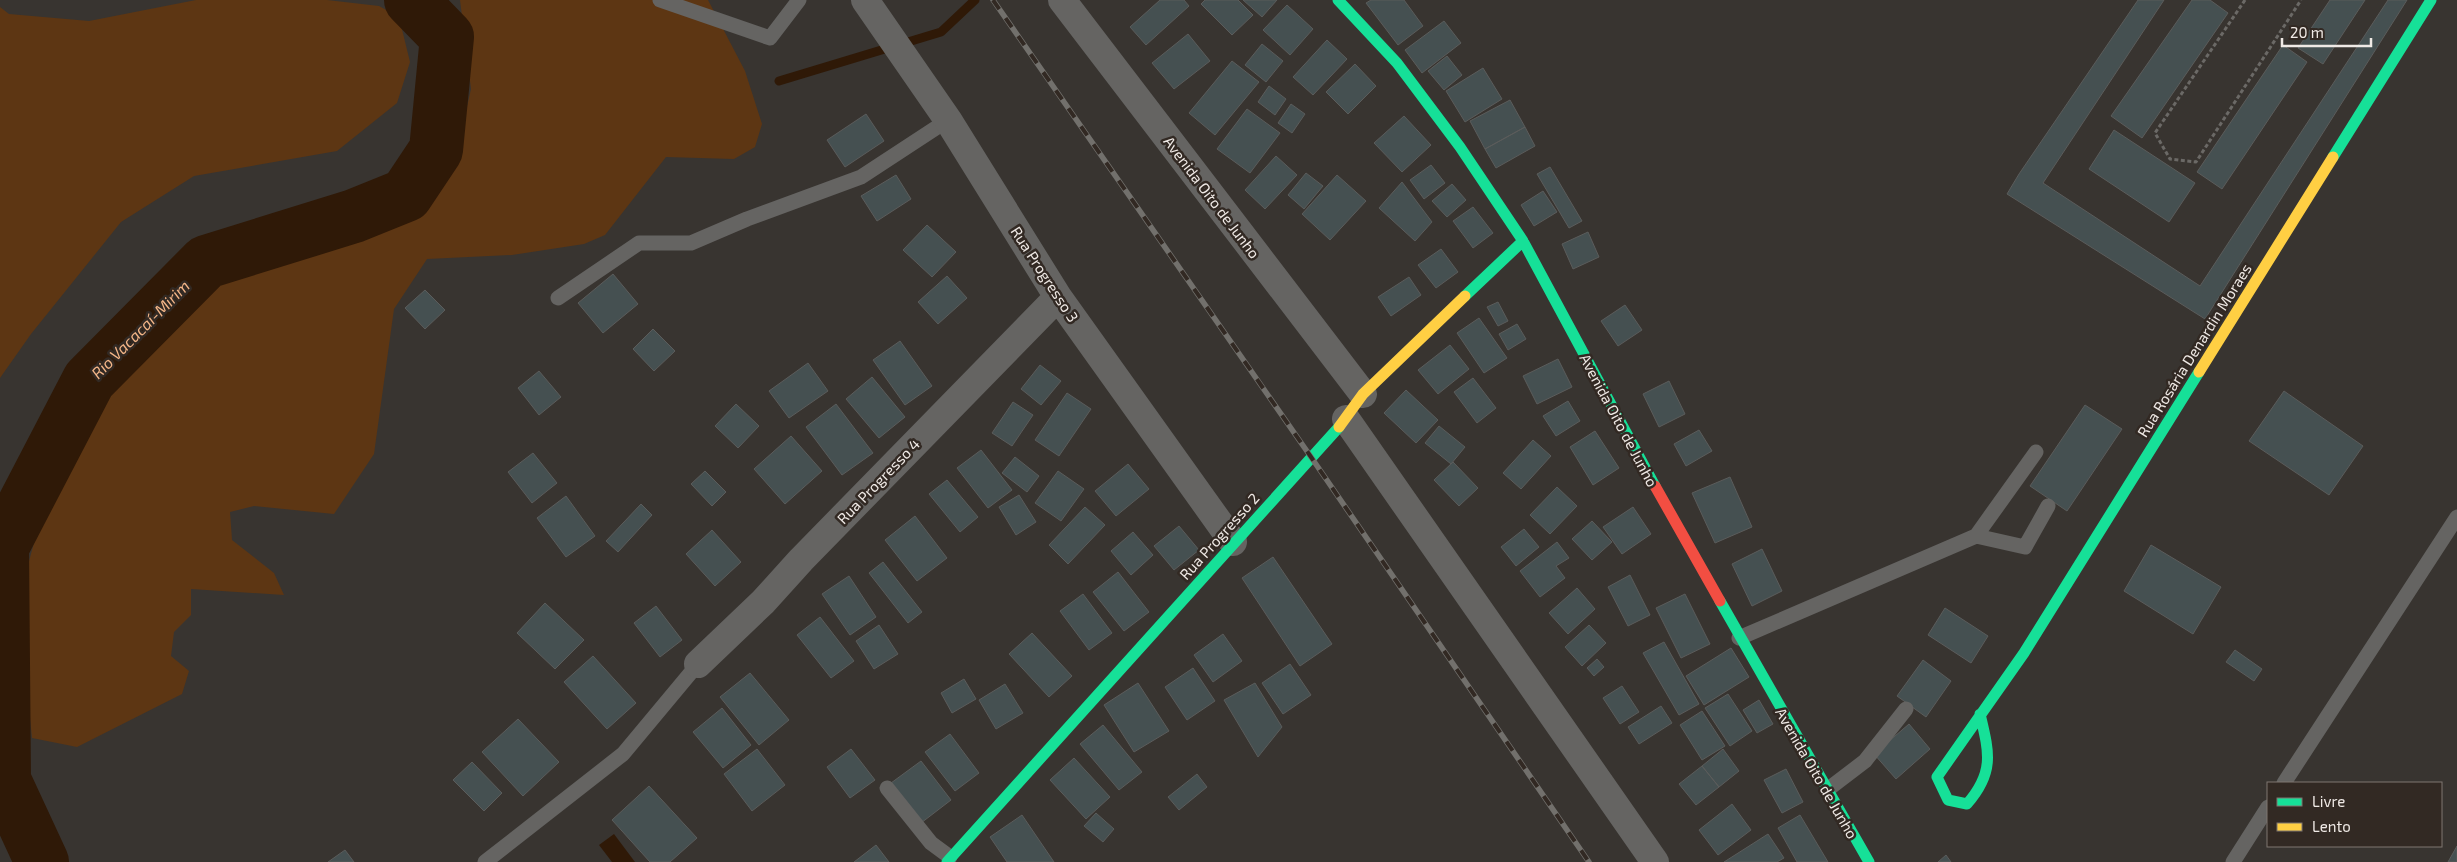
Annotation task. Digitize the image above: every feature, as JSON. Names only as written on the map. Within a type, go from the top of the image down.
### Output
[{"type":"street","name":"Rua Progresso 3","points":[[865,0],[948,120],[1058,297],[1233,542]]},
{"type":"street","name":"Avenida Oito de Junho","points":[[1062,0],[1362,394]]},
{"type":"street","name":"Avenida Oito de Junho","points":[[1338,0],[1397,63],[1460,147],[1523,241],[1740,638],[1869,862]]},
{"type":"street","name":"Rua Rosária Denardin Moraes","points":[[1980,714],[1990,758],[1981,790],[1967,804],[1948,800],[1937,777],[1980,714],[2024,653],[2430,0]]},
{"type":"street","name":"Rua Progresso 2","points":[[948,860],[1346,419],[1362,394],[1523,241]]},
{"type":"street","name":"Rua Progresso 4","points":[[698,664],[762,602],[800,560],[1058,297]]},
{"type":"street","points":[[1346,419],[1655,862]]},
{"type":"lane","points":[[660,0],[770,38],[799,0]]},
{"type":"lane","points":[[558,298],[639,243],[691,244],[747,219],[861,177],[948,120]]},
{"type":"lane","points":[[1740,638],[1976,536],[2036,452]]},
{"type":"lane","points":[[1976,536],[2025,547],[2048,506]]},
{"type":"lane","points":[[2285,782],[2457,518]]},
{"type":"lane","points":[[485,862],[624,754],[698,664]]},
{"type":"lane","points":[[1827,790],[1864,761],[1906,709]]},
{"type":"lane","points":[[887,788],[931,843],[948,860]]},
{"type":"lane","points":[[2233,862],[2267,810]]},
{"type":"path","points":[[2245,0],[2155,133],[2170,159],[2196,162],[2301,0]]},
{"type":"shaded area","points":[[196,0],[327,0],[379,6],[399,17],[410,62],[397,103],[337,151],[194,176],[121,222],[31,334],[0,378],[0,7],[9,14],[89,21]]},
{"type":"shaded area","points":[[460,0],[708,0],[745,71],[762,124],[755,147],[734,159],[666,157],[605,235],[584,244],[512,255],[427,259],[394,309],[374,454],[334,514],[254,506],[230,512],[232,540],[274,573],[284,595],[191,589],[191,615],[174,632],[171,656],[189,671],[182,694],[77,747],[32,738],[18,602],[42,513],[108,395],[167,309],[223,265],[267,246],[362,225],[425,190],[461,133],[471,89]]},
{"type":"shaded area","points":[[614,834],[635,862],[612,862],[599,845]]},
{"type":"building","points":[[1160,0],[1184,0],[1189,6],[1146,45],[1130,27]]},
{"type":"building","points":[[1205,0],[1238,0],[1253,15],[1232,35],[1201,4]]},
{"type":"building","points":[[1243,0],[1277,0],[1262,17]]},
{"type":"building","points":[[1371,0],[1404,0],[1423,26],[1398,45],[1366,3]]},
{"type":"building","points":[[2138,0],[2164,0],[2043,183],[2200,286],[2388,0],[2407,0],[2205,319],[2007,194]]},
{"type":"building","points":[[2192,0],[2210,0],[2228,13],[2142,138],[2111,116]]},
{"type":"building","points":[[2330,0],[2365,0],[2323,64],[2298,48]]},
{"type":"building","points":[[1287,5],[1313,29],[1290,55],[1263,30]]},
{"type":"building","points":[[1444,21],[1461,43],[1422,73],[1405,50]]},
{"type":"building","points":[[1188,34],[1210,61],[1174,89],[1152,63]]},
{"type":"building","points":[[1327,40],[1347,59],[1313,95],[1293,77]]},
{"type":"building","points":[[1262,44],[1283,61],[1266,82],[1245,65]]},
{"type":"building","points":[[2283,45],[2307,62],[2222,189],[2197,172]]},
{"type":"building","points":[[1447,56],[1462,75],[1444,90],[1428,71]]},
{"type":"building","points":[[1232,61],[1259,82],[1215,135],[1189,113]]},
{"type":"building","points":[[1355,64],[1376,86],[1348,114],[1326,92]]},
{"type":"building","points":[[1483,68],[1502,99],[1465,122],[1446,91]]},
{"type":"building","points":[[1269,86],[1286,99],[1275,115],[1258,102]]},
{"type":"building","points":[[1510,100],[1525,127],[1485,149],[1470,121]]},
{"type":"building","points":[[1291,104],[1305,114],[1292,133],[1278,123]]},
{"type":"building","points":[[1247,109],[1280,133],[1250,173],[1217,149]]},
{"type":"building","points":[[866,114],[884,141],[845,167],[827,140]]},
{"type":"building","points":[[1404,116],[1431,145],[1402,172],[1374,143]]},
{"type":"building","points":[[1525,127],[1535,146],[1496,168],[1485,149]]},
{"type":"building","points":[[2114,130],[2195,183],[2169,222],[2089,169]]},
{"type":"building","points":[[1276,156],[1297,175],[1265,209],[1245,190]]},
{"type":"building","points":[[1431,165],[1445,183],[1424,199],[1410,180]]},
{"type":"building","points":[[1550,167],[1582,221],[1569,228],[1537,174]]},
{"type":"building","points":[[1306,173],[1323,186],[1304,209],[1288,195]]},
{"type":"building","points":[[896,175],[911,199],[877,221],[861,196]]},
{"type":"building","points":[[1337,175],[1366,201],[1330,240],[1302,214]]},
{"type":"building","points":[[1402,182],[1432,222],[1415,241],[1379,208]]},
{"type":"building","points":[[1452,184],[1466,200],[1447,217],[1432,201]]},
{"type":"building","points":[[1543,191],[1557,212],[1534,226],[1521,205]]},
{"type":"building","points":[[1473,207],[1493,233],[1473,248],[1453,221]]},
{"type":"building","points":[[927,225],[956,252],[932,277],[903,250]]},
{"type":"building","points":[[1588,232],[1599,257],[1573,269],[1562,244]]},
{"type":"building","points":[[1441,249],[1458,272],[1436,288],[1418,265]]},
{"type":"building","points":[[613,274],[638,304],[603,333],[578,303]]},
{"type":"building","points":[[947,276],[967,298],[938,324],[918,302]]},
{"type":"building","points":[[1409,277],[1421,295],[1391,316],[1378,297]]},
{"type":"building","points":[[425,290],[445,310],[425,329],[405,308]]},
{"type":"building","points":[[1498,302],[1508,321],[1498,326],[1487,307]]},
{"type":"building","points":[[1625,305],[1642,330],[1618,346],[1601,321]]},
{"type":"building","points":[[1479,318],[1507,358],[1484,373],[1457,333]]},
{"type":"building","points":[[1517,324],[1526,339],[1508,350],[1499,334]]},
{"type":"building","points":[[653,329],[675,351],[654,371],[633,349]]},
{"type":"building","points":[[900,341],[932,386],[905,405],[873,360]]},
{"type":"building","points":[[1450,345],[1469,369],[1438,394],[1418,370]]},
{"type":"building","points":[[1558,359],[1572,387],[1537,404],[1523,376]]},
{"type":"building","points":[[808,363],[828,391],[789,418],[769,391]]},
{"type":"building","points":[[1040,365],[1061,381],[1041,405],[1021,389]]},
{"type":"building","points":[[539,371],[561,397],[539,415],[518,388]]},
{"type":"building","points":[[872,377],[905,417],[879,438],[846,399]]},
{"type":"building","points":[[1473,378],[1496,408],[1477,423],[1454,392]]},
{"type":"building","points":[[1669,381],[1685,414],[1659,427],[1643,394]]},
{"type":"building","points":[[1406,390],[1438,420],[1416,443],[1384,413]]},
{"type":"building","points":[[2284,391],[2363,446],[2329,495],[2249,441]]},
{"type":"building","points":[[1067,393],[1091,409],[1059,456],[1035,440]]},
{"type":"building","points":[[1568,401],[1580,421],[1556,436],[1543,416]]},
{"type":"building","points":[[1013,402],[1033,415],[1012,446],[992,433]]},
{"type":"building","points":[[736,404],[759,426],[738,448],[715,426]]},
{"type":"building","points":[[836,404],[873,453],[842,475],[806,427]]},
{"type":"building","points":[[2085,405],[2122,429],[2067,511],[2030,486]]},
{"type":"building","points":[[1439,426],[1465,447],[1451,464],[1425,443]]},
{"type":"building","points":[[1699,430],[1712,451],[1686,466],[1674,444]]},
{"type":"building","points":[[1595,431],[1619,468],[1593,485],[1570,447]]},
{"type":"building","points":[[791,436],[822,471],[785,504],[754,469]]},
{"type":"building","points":[[1533,440],[1551,456],[1521,489],[1503,473]]},
{"type":"building","points":[[981,450],[1012,490],[988,508],[957,468]]},
{"type":"building","points":[[533,453],[557,483],[532,503],[508,472]]},
{"type":"building","points":[[1015,457],[1039,476],[1027,492],[1002,473]]},
{"type":"building","points":[[1453,462],[1478,488],[1459,506],[1434,480]]},
{"type":"building","points":[[1128,464],[1149,489],[1116,516],[1095,491]]},
{"type":"building","points":[[705,471],[726,492],[712,506],[691,484]]},
{"type":"building","points":[[1058,471],[1084,489],[1061,521],[1035,503]]},
{"type":"building","points":[[1730,477],[1752,527],[1715,543],[1692,493]]},
{"type":"building","points":[[947,480],[978,517],[960,532],[929,494]]},
{"type":"building","points":[[1557,487],[1577,506],[1550,534],[1530,515]]},
{"type":"building","points":[[1019,495],[1036,522],[1016,535],[999,507]]},
{"type":"building","points":[[566,496],[595,536],[566,557],[537,518]]},
{"type":"building","points":[[641,504],[652,515],[618,552],[606,541]]},
{"type":"building","points":[[1085,507],[1105,525],[1068,564],[1049,545]]},
{"type":"building","points":[[1633,507],[1651,534],[1622,554],[1603,527]]},
{"type":"building","points":[[915,516],[947,558],[917,581],[885,540]]},
{"type":"building","points":[[1592,521],[1612,542],[1592,560],[1572,539]]},
{"type":"building","points":[[1179,526],[1199,550],[1174,570],[1154,546]]},
{"type":"building","points":[[1524,529],[1539,547],[1516,566],[1501,547]]},
{"type":"building","points":[[712,530],[741,562],[715,586],[686,554]]},
{"type":"building","points":[[1133,532],[1153,555],[1131,575],[1111,551]]},
{"type":"building","points":[[1557,542],[1569,558],[1556,566],[1565,578],[1540,597],[1520,571]]},
{"type":"building","points":[[2151,545],[2221,587],[2193,634],[2124,591]]},
{"type":"building","points":[[1762,549],[1782,591],[1752,606],[1732,564]]},
{"type":"building","points":[[1273,557],[1332,644],[1300,666],[1242,578]]},
{"type":"building","points":[[883,562],[922,612],[908,623],[869,573]]},
{"type":"building","points":[[1118,572],[1149,612],[1124,631],[1093,592]]},
{"type":"building","points":[[1630,575],[1650,615],[1628,626],[1608,587]]},
{"type":"building","points":[[849,576],[876,617],[850,635],[822,594]]},
{"type":"building","points":[[1577,588],[1595,609],[1568,634],[1549,613]]},
{"type":"building","points":[[1083,594],[1112,633],[1089,650],[1060,611]]},
{"type":"building","points":[[1685,594],[1710,644],[1681,658],[1656,608]]},
{"type":"building","points":[[545,603],[584,640],[555,669],[517,633]]},
{"type":"building","points":[[656,606],[682,640],[660,657],[634,623]]},
{"type":"building","points":[[1945,608],[1988,636],[1971,663],[1928,635]]},
{"type":"building","points":[[820,617],[854,661],[831,678],[797,635]]},
{"type":"building","points":[[879,625],[898,654],[874,669],[856,641]]},
{"type":"building","points":[[1589,625],[1606,643],[1582,666],[1565,647]]},
{"type":"building","points":[[1032,633],[1072,676],[1049,697],[1009,654]]},
{"type":"building","points":[[1223,634],[1242,661],[1213,682],[1194,655]]},
{"type":"building","points":[[1664,642],[1699,704],[1679,715],[1643,653]]},
{"type":"building","points":[[1731,648],[1749,677],[1704,705],[1686,676]]},
{"type":"building","points":[[2235,650],[2262,669],[2254,681],[2226,662]]},
{"type":"building","points":[[593,656],[636,703],[607,729],[564,682]]},
{"type":"building","points":[[1597,659],[1604,667],[1594,676],[1587,668]]},
{"type":"building","points":[[1923,660],[1951,681],[1926,717],[1897,696]]},
{"type":"building","points":[[1290,664],[1311,695],[1283,714],[1262,683]]},
{"type":"building","points":[[1193,668],[1215,701],[1187,720],[1165,687]]},
{"type":"building","points":[[750,673],[789,720],[759,745],[720,697]]},
{"type":"building","points":[[964,679],[976,699],[952,713],[941,693]]},
{"type":"building","points":[[1138,683],[1169,731],[1134,752],[1104,705]]},
{"type":"building","points":[[1255,683],[1282,727],[1258,757],[1224,700]]},
{"type":"building","points":[[1005,684],[1023,713],[996,729],[979,700]]},
{"type":"building","points":[[1622,686],[1639,712],[1620,724],[1603,698]]},
{"type":"building","points":[[1728,694],[1752,731],[1730,746],[1705,708]]},
{"type":"building","points":[[1759,700],[1773,724],[1757,733],[1743,710]]},
{"type":"building","points":[[1661,706],[1672,723],[1639,744],[1628,727]]},
{"type":"building","points":[[722,708],[751,745],[723,768],[693,732]]},
{"type":"building","points":[[1702,711],[1725,746],[1702,760],[1680,725]]},
{"type":"building","points":[[518,719],[559,762],[523,796],[482,752]]},
{"type":"building","points":[[1909,724],[1930,749],[1896,779],[1874,754]]},
{"type":"building","points":[[1103,725],[1142,772],[1119,790],[1080,744]]},
{"type":"building","points":[[950,734],[979,773],[955,791],[925,752]]},
{"type":"building","points":[[757,749],[785,785],[752,811],[724,774]]},
{"type":"building","points":[[851,749],[875,780],[850,798],[827,767]]},
{"type":"building","points":[[1723,749],[1739,771],[1719,787],[1702,766]]},
{"type":"building","points":[[1074,758],[1110,797],[1086,819],[1050,780]]},
{"type":"building","points":[[921,761],[951,800],[921,823],[891,783]]},
{"type":"building","points":[[472,762],[502,793],[484,811],[453,780]]},
{"type":"building","points":[[1702,766],[1719,787],[1696,805],[1679,784]]},
{"type":"building","points":[[1786,769],[1803,802],[1782,813],[1764,780]]},
{"type":"building","points":[[1197,774],[1207,787],[1179,810],[1168,797]]},
{"type":"building","points":[[649,786],[697,838],[670,862],[650,862],[612,820]]},
{"type":"building","points":[[1732,804],[1751,830],[1718,855],[1699,830]]},
{"type":"building","points":[[1096,813],[1114,829],[1103,842],[1084,826]]},
{"type":"building","points":[[1022,815],[1054,862],[1007,862],[990,837]]},
{"type":"building","points":[[1800,815],[1828,862],[1797,862],[1778,828]]},
{"type":"building","points":[[1768,834],[1784,858],[1777,862],[1724,862]]},
{"type":"building","points":[[876,845],[889,862],[854,862]]},
{"type":"building","points":[[2457,846],[2457,862],[2448,862]]},
{"type":"building","points":[[345,850],[354,862],[328,862]]},
{"type":"building","points":[[1946,855],[1951,862],[1938,862]]},
{"type":"waterway","name":"Rio Vacacaí-Mirim","points":[[42,862],[4,780],[2,547],[89,380],[206,262],[354,216],[406,195],[436,150],[447,37],[411,0]]},
{"type":"waterway","points":[[779,81],[941,32],[975,0]]},
{"type":"railway","points":[[993,0],[1311,457],[1589,862]]},
{"type":"traffic: fast","points":[[1338,0],[1397,63],[1460,147],[1523,241],[1655,486]]},
{"type":"traffic: fast","points":[[2333,157],[2431,0]]},
{"type":"traffic: fast","points":[[1465,296],[1523,241]]},
{"type":"traffic: fast","points":[[1980,714],[1983,727],[1986,740],[1987,751],[1986,771],[1982,782],[1967,804],[1948,800],[1937,777],[2024,653],[2199,372]]},
{"type":"traffic: fast","points":[[947,862],[1339,427]]},
{"type":"traffic: fast","points":[[1720,601],[1869,862]]},
{"type":"traffic: slow","points":[[2199,372],[2333,157]]},
{"type":"traffic: slow","points":[[1339,427],[1363,394],[1465,296]]},
{"type":"traffic: jam","points":[[1655,486],[1720,601]]}]
